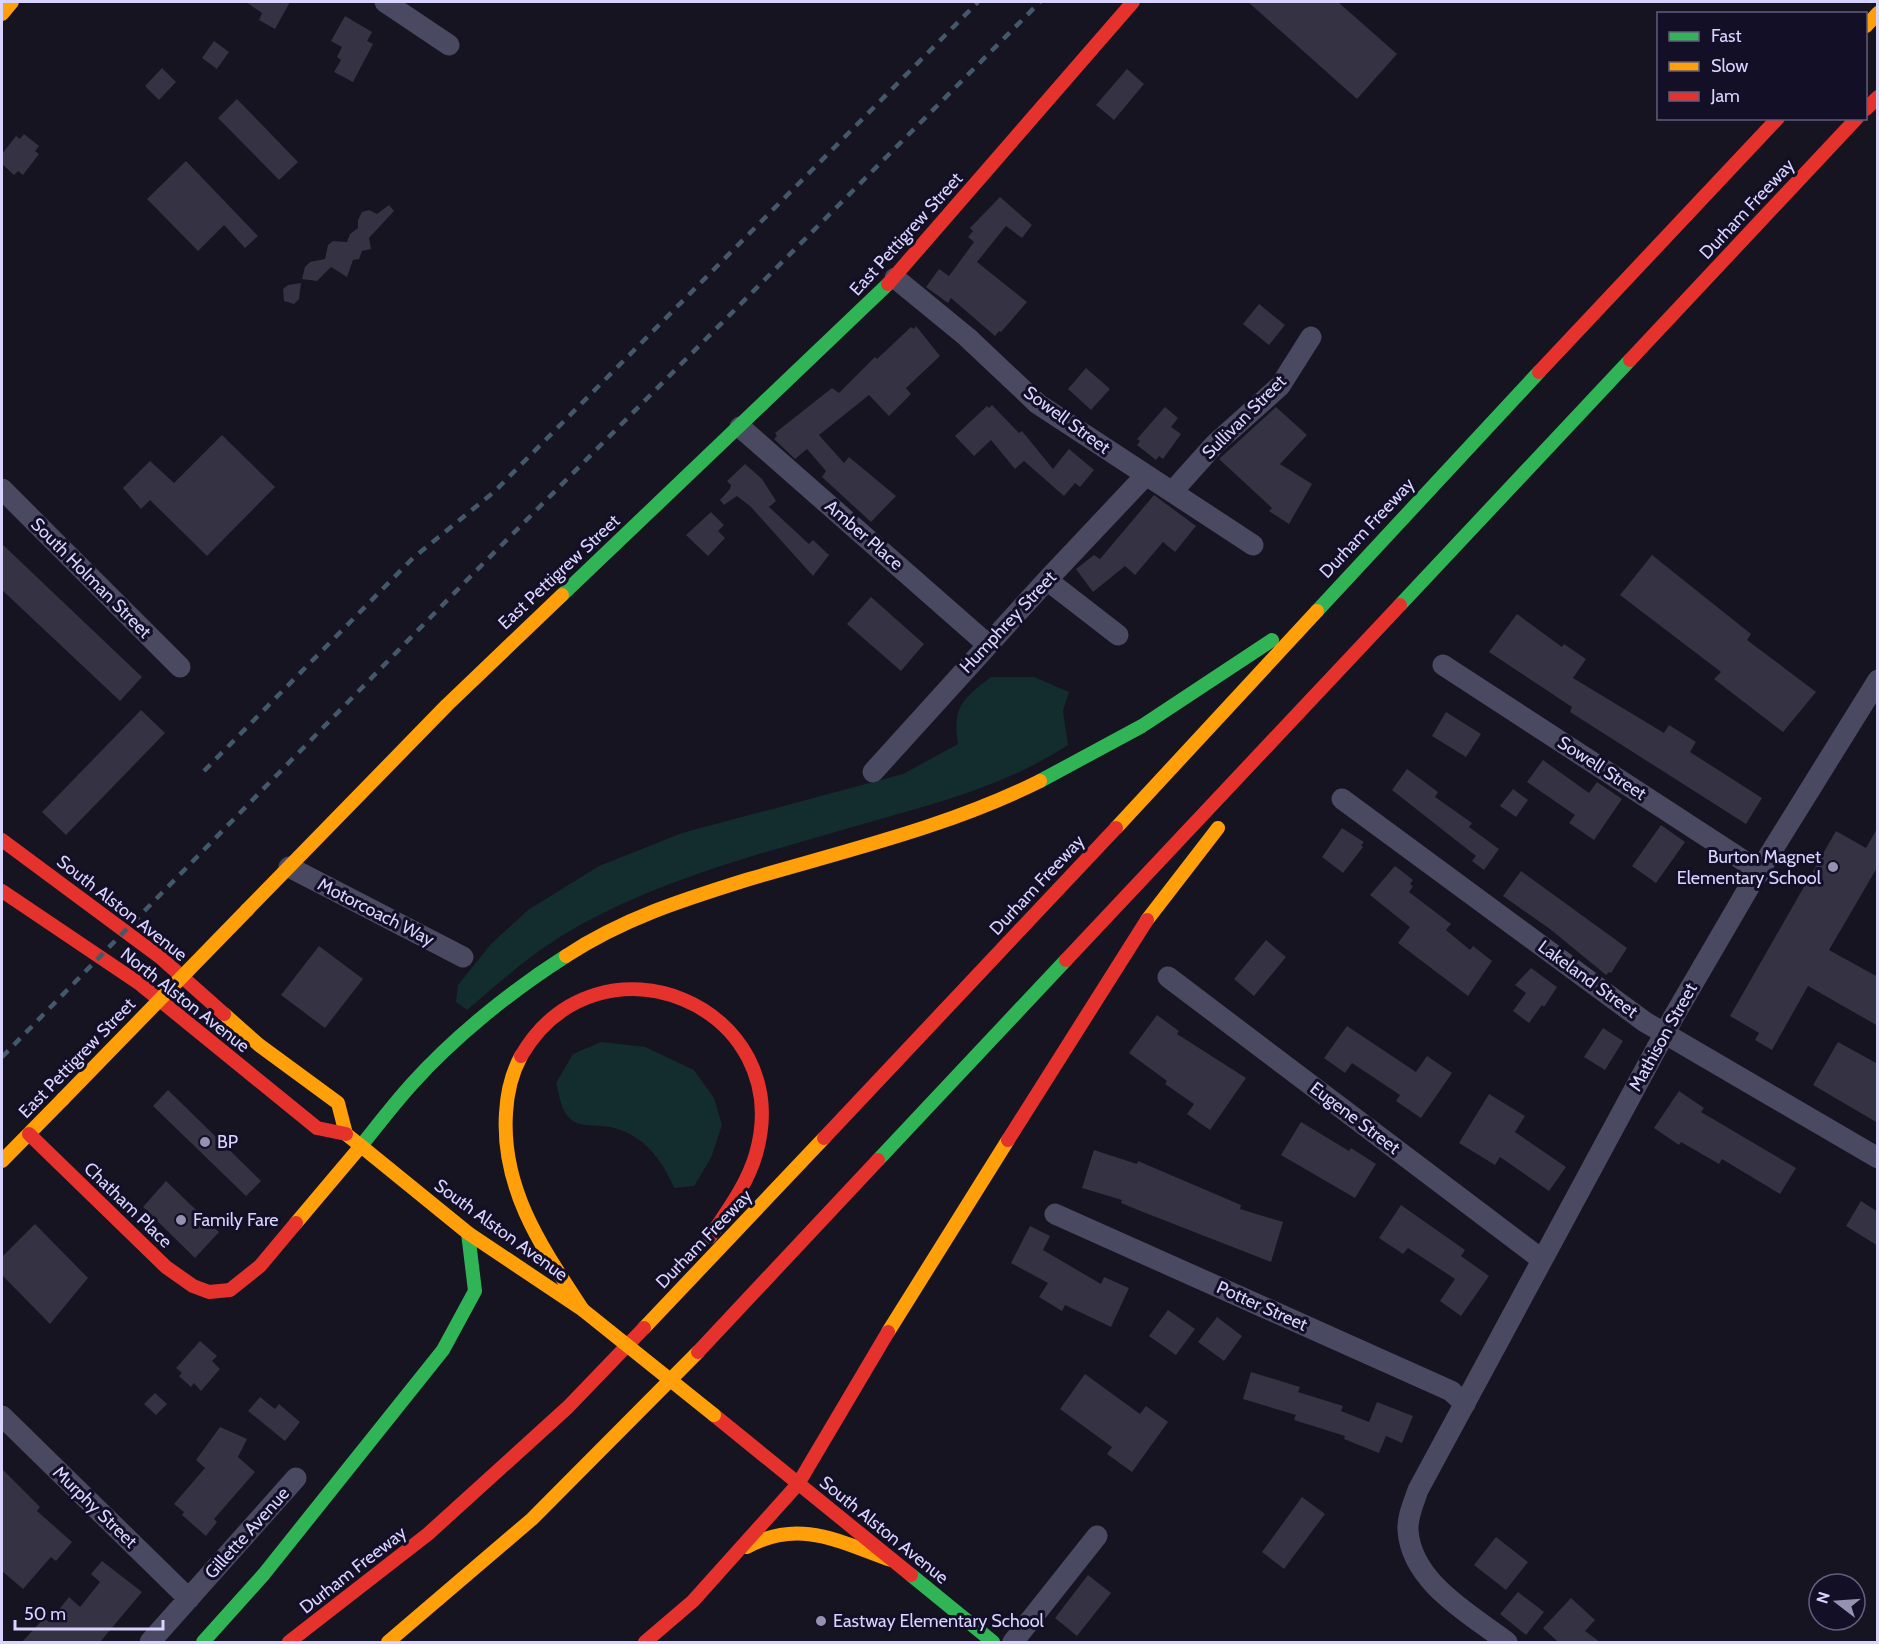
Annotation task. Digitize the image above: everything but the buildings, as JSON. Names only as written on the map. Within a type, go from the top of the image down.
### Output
[{"type":"main road","points":[[2,14],[12,2]]},
{"type":"main road","name":"East Pettigrew Street","points":[[2,1161],[447,705],[895,278],[1133,2]]},
{"type":"main road","points":[[1867,25],[1878,13]]},
{"type":"main road","points":[[1867,108],[1878,97]]},
{"type":"main road","name":"Durham Freeway","points":[[289,1642],[428,1534],[517,1456],[668,1303],[1777,120]]},
{"type":"main road","name":"Durham Freeway","points":[[388,1642],[515,1534],[623,1428],[802,1242],[1855,120]]},
{"type":"main road","points":[[361,1146],[411,1085],[436,1059],[525,982],[601,933],[668,904],[942,821],[1037,783],[1142,726],[1314,612]]},
{"type":"main road","points":[[1259,776],[1292,721]]},
{"type":"main road","points":[[645,1642],[693,1601],[798,1484],[838,1414],[1098,994],[1145,923],[1231,813]]},
{"type":"main road","name":"South Alston Avenue","points":[[2,840],[152,951],[259,1045],[338,1103],[346,1134],[468,1233],[583,1310],[993,1642]]},
{"type":"main road","name":"North Alston Avenue","points":[[2,891],[140,984],[317,1128],[346,1134]]},
{"type":"main road","points":[[583,1310],[545,1251],[517,1197],[508,1163],[505,1136],[508,1098],[519,1060],[531,1040],[560,1010],[584,997],[609,989],[636,986],[680,995],[697,1003],[722,1022],[742,1044],[749,1057],[761,1101],[761,1128],[756,1155],[745,1183],[668,1303]]},
{"type":"main road","name":"Chatham Place","points":[[29,1134],[166,1267],[193,1286],[209,1292],[230,1290],[260,1266],[361,1146]]},
{"type":"main road","points":[[203,1642],[264,1574],[443,1350],[475,1291],[468,1233]]},
{"type":"main road","points":[[738,1553],[769,1534],[792,1531],[824,1537],[891,1560]]},
{"type":"street","points":[[385,2],[449,45]]},
{"type":"street","name":"Sowell Street","points":[[895,278],[967,337],[1038,404],[1252,545]]},
{"type":"street","name":"Sullivan Street","points":[[1172,492],[1215,444],[1280,386],[1311,337]]},
{"type":"street","name":"Amber Place","points":[[740,427],[987,644]]},
{"type":"street","name":"Humphrey Street","points":[[873,772],[987,644],[1146,476]]},
{"type":"street","name":"South Holman Street","points":[[2,489],[180,667]]},
{"type":"street","points":[[1047,580],[1118,635]]},
{"type":"street","name":"Sowell Street","points":[[1443,665],[1761,872]]},
{"type":"street","name":"Mathison Street","points":[[1507,1642],[1440,1590],[1423,1572],[1412,1551],[1407,1529],[1418,1490],[1540,1259],[1664,1034],[1878,680]]},
{"type":"street","name":"Lakeland Street","points":[[1342,799],[1664,1034],[1878,1158]]},
{"type":"street","name":"Motorcoach Way","points":[[289,867],[463,957]]},
{"type":"street","name":"Eugene Street","points":[[1168,977],[1540,1259]]},
{"type":"street","name":"Potter Street","points":[[1055,1214],[1451,1390],[1465,1404]]},
{"type":"street","name":"Murphy Street","points":[[2,1416],[189,1599]]},
{"type":"street","name":"Gillette Avenue","points":[[150,1642],[296,1478]]},
{"type":"street","points":[[1013,1642],[1097,1536]]},
{"type":"green space","points":[[991,677],[1034,677],[1069,692],[1063,711],[1068,745],[1041,761],[986,786],[731,863],[626,902],[548,945],[467,1010],[456,1002],[458,985],[491,944],[528,910],[599,866],[682,833],[903,774],[958,744],[958,712],[973,691]]},
{"type":"green space","points":[[601,1042],[645,1047],[694,1070],[714,1098],[722,1125],[711,1158],[694,1186],[674,1188],[657,1158],[641,1141],[631,1135],[609,1127],[580,1124],[566,1114],[556,1083],[573,1054]]},
{"type":"railway","points":[[204,771],[413,558],[494,492],[978,2]]},
{"type":"railway","points":[[2,1057],[464,583],[1040,2]]},
{"type":"traffic: fast","points":[[562,595],[888,284]]},
{"type":"traffic: fast","points":[[1400,605],[1630,360]]},
{"type":"traffic: fast","points":[[1317,611],[1539,372]]},
{"type":"traffic: fast","points":[[1040,781],[1142,726],[1272,640]]},
{"type":"traffic: fast","points":[[361,1146],[404,1093],[464,1032],[525,984],[566,956]]},
{"type":"traffic: fast","points":[[878,1160],[1066,960]]},
{"type":"traffic: fast","points":[[203,1642],[264,1574],[443,1350],[475,1291],[468,1233]]},
{"type":"traffic: fast","points":[[911,1575],[993,1642]]},
{"type":"traffic: slow","points":[[2,14],[12,2]]},
{"type":"traffic: slow","points":[[1867,25],[1878,13]]},
{"type":"traffic: slow","points":[[247,910],[447,705],[562,595]]},
{"type":"traffic: slow","points":[[1116,828],[1317,611]]},
{"type":"traffic: slow","points":[[566,956],[609,931],[676,903],[932,825],[969,812],[1040,781]]},
{"type":"traffic: slow","points":[[1147,920],[1218,828]]},
{"type":"traffic: slow","points":[[63,1099],[247,910]]},
{"type":"traffic: slow","points":[[224,1014],[259,1045],[338,1103],[346,1134],[361,1146],[296,1223]]},
{"type":"traffic: slow","points":[[521,1056],[509,1091],[506,1113],[506,1141],[510,1168],[528,1218],[553,1264],[583,1310]]},
{"type":"traffic: slow","points":[[2,1161],[63,1099]]},
{"type":"traffic: slow","points":[[644,1328],[824,1138]]},
{"type":"traffic: slow","points":[[888,1332],[1008,1140]]},
{"type":"traffic: slow","points":[[361,1146],[468,1233],[583,1310]]},
{"type":"traffic: slow","points":[[583,1310],[714,1415]]},
{"type":"traffic: slow","points":[[388,1642],[532,1519],[698,1352]]},
{"type":"traffic: slow","points":[[747,1547],[766,1538],[784,1534],[802,1534],[837,1540],[891,1560]]},
{"type":"traffic: jam","points":[[888,284],[1133,2]]},
{"type":"traffic: jam","points":[[1867,108],[1878,97]]},
{"type":"traffic: jam","points":[[1539,372],[1776,120]]},
{"type":"traffic: jam","points":[[1630,360],[1855,120]]},
{"type":"traffic: jam","points":[[1066,960],[1400,605]]},
{"type":"traffic: jam","points":[[824,1138],[1116,828]]},
{"type":"traffic: jam","points":[[2,840],[161,958],[224,1014]]},
{"type":"traffic: jam","points":[[2,891],[140,984],[317,1128],[346,1134]]},
{"type":"traffic: jam","points":[[1008,1140],[1147,920]]},
{"type":"traffic: jam","points":[[521,1056],[555,1016],[597,994],[641,990],[684,1000],[721,1023],[748,1058],[761,1102],[756,1154],[752,1165],[736,1197],[710,1237]]},
{"type":"traffic: jam","points":[[29,1134],[166,1267],[193,1286],[209,1292],[230,1290],[260,1266],[296,1223]]},
{"type":"traffic: jam","points":[[698,1352],[878,1160]]},
{"type":"traffic: jam","points":[[289,1642],[428,1534],[568,1407],[644,1328]]},
{"type":"traffic: jam","points":[[645,1642],[693,1601],[798,1484],[888,1332]]},
{"type":"traffic: jam","points":[[714,1415],[911,1575]]},
{"type":"place","name":"Burton Magnet Elementary School","points":[[1833,867]]},
{"type":"place","name":"BP","points":[[205,1142]]},
{"type":"place","name":"Family Fare","points":[[181,1220]]},
{"type":"place","name":"Eastway Elementary School","points":[[821,1621]]}]
